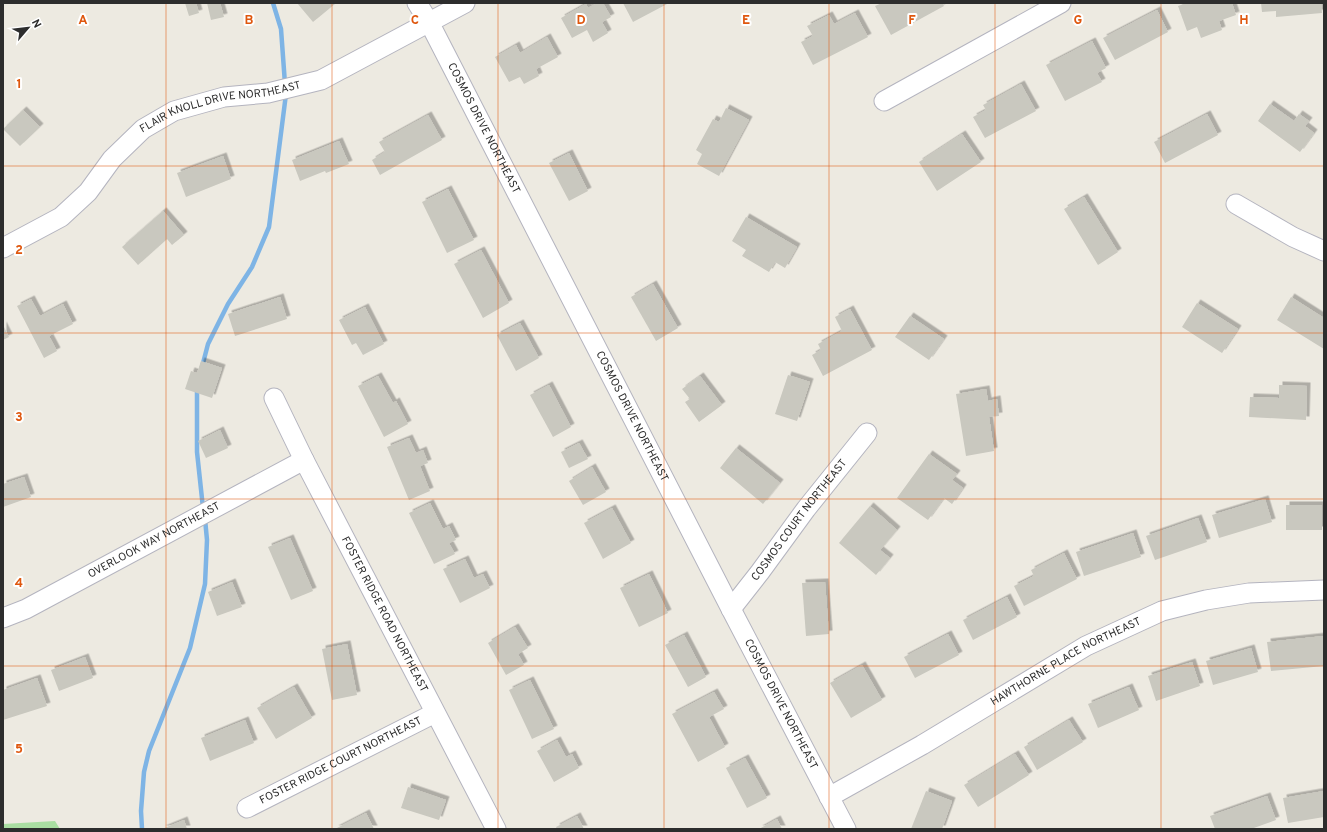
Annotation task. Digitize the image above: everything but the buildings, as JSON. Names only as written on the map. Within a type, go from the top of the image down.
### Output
[{"type":"street","name":"COSMOS DRIVE NORTHEAST","points":[[417,3],[429,22],[846,829]]},
{"type":"street","name":"FLAIR KNOLL DRIVE NORTHEAST","points":[[3,248],[61,217],[88,192],[112,159],[143,129],[174,111],[224,97],[268,93],[321,80],[465,3]]},
{"type":"street","points":[[884,101],[1061,3]]},
{"type":"street","points":[[1236,204],[1293,237],[1324,251]]},
{"type":"street","name":"FOSTER RIDGE ROAD NORTHEAST","points":[[274,398],[304,460],[496,829]]},
{"type":"street","name":"COSMOS COURT NORTHEAST","points":[[731,608],[760,572],[806,509],[868,433]]},
{"type":"street","name":"OVERLOOK WAY NORTHEAST","points":[[3,618],[26,609],[304,460]]},
{"type":"street","name":"HAWTHORNE PLACE NORTHEAST","points":[[829,797],[922,745],[1086,646],[1162,611],[1206,600],[1249,593],[1324,590]]},
{"type":"street","name":"FOSTER RIDGE COURT NORTHEAST","points":[[247,808],[435,713]]},
{"type":"green space","points":[[55,821],[60,829],[3,829],[3,824]]},
{"type":"waterway","points":[[273,3],[281,29],[285,84]]},
{"type":"waterway","points":[[202,367],[208,344],[228,304],[252,267],[269,227],[286,94]]},
{"type":"waterway","points":[[197,388],[197,452],[203,508]]},
{"type":"waterway","points":[[142,829],[141,811],[144,772],[149,751],[190,648],[205,584],[207,540],[205,519]]}]
